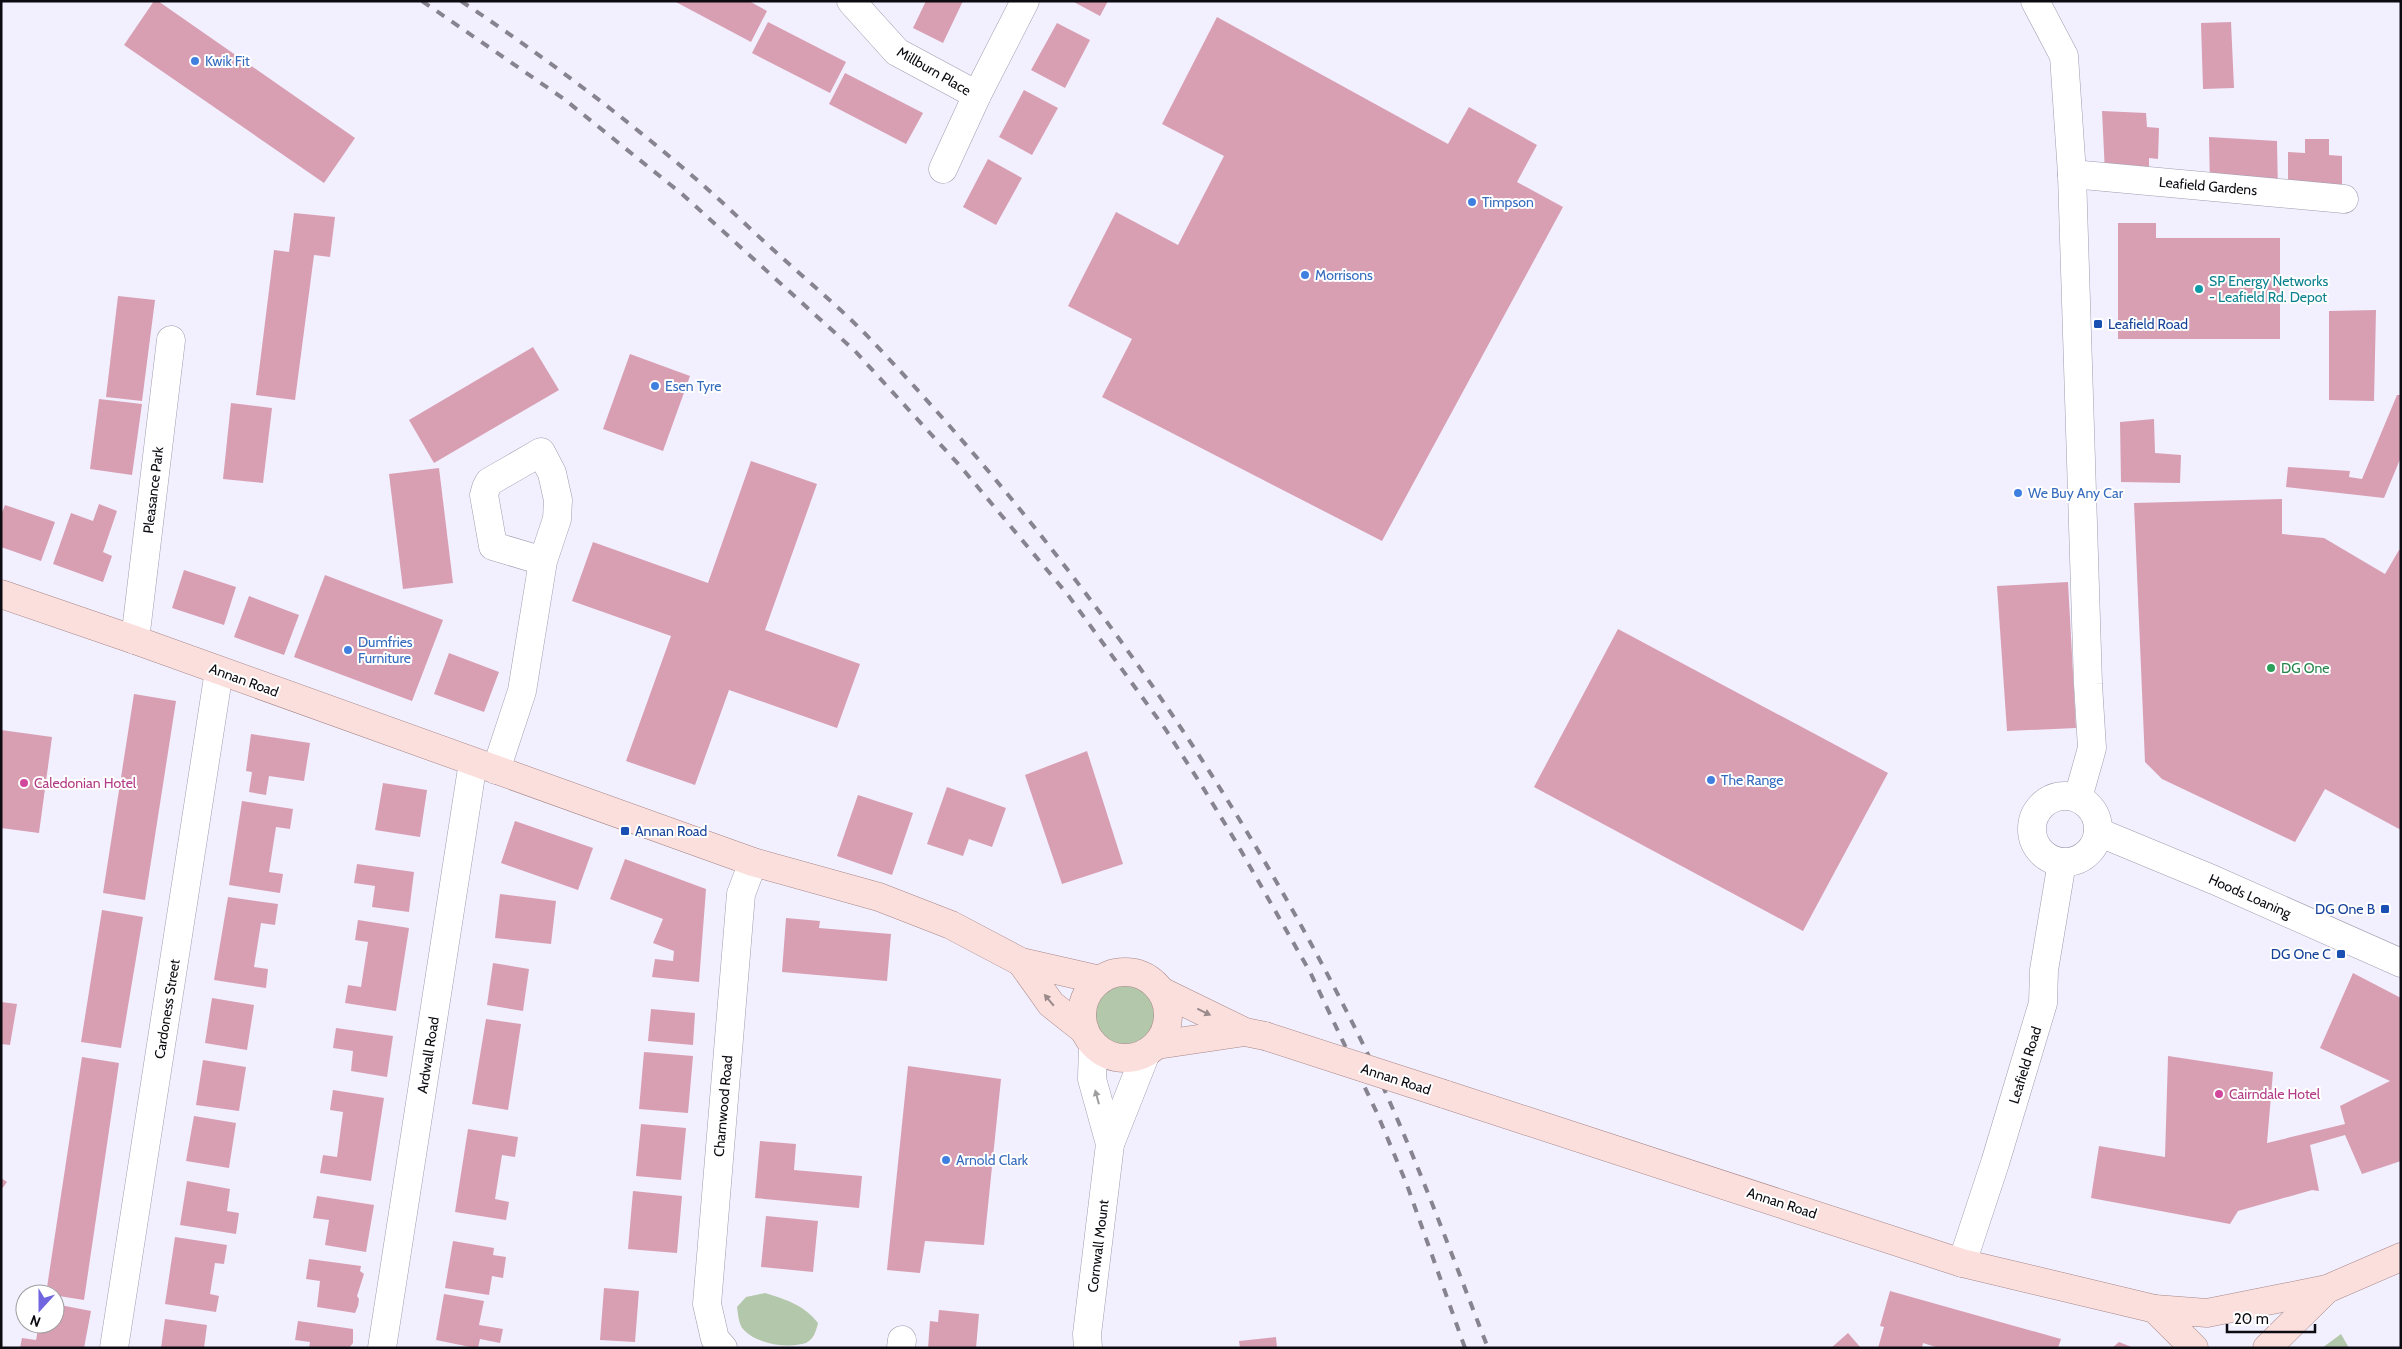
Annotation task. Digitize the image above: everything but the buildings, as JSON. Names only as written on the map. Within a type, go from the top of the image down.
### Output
[{"type":"main road","name":"Annan Road","points":[[1,594],[135,640],[753,862],[879,897],[951,925],[1021,962],[1100,980]]},
{"type":"main road","name":"Annan Road","points":[[1021,962],[1051,1004],[1089,1038]]},
{"type":"main road","points":[[1120,972],[1141,974],[1154,982],[1163,992],[1168,1005],[1168,1020],[1165,1033],[1151,1049],[1132,1058],[1118,1058],[1104,1053],[1089,1038],[1082,1018],[1083,1003],[1090,990],[1100,980],[1120,972]]},
{"type":"main road","name":"Annan Road","points":[[1163,992],[1255,1034],[1962,1263],[2155,1309],[2207,1313],[2327,1289]]},
{"type":"main road","name":"Annan Road","points":[[1151,1049],[1255,1034]]},
{"type":"main road","points":[[2267,1348],[2327,1289],[2401,1257]]},
{"type":"main road","points":[[2155,1309],[2194,1348]]},
{"type":"street","name":"Millburn Place","points":[[852,1],[897,52],[977,95]]},
{"type":"street","points":[[943,170],[977,95],[1025,1]]},
{"type":"street","points":[[2035,1],[2064,56],[2072,174],[2088,684],[2092,748],[2078,798]]},
{"type":"street","name":"Leafield Gardens","points":[[2072,174],[2344,199]]},
{"type":"street","name":"Pleasance Park","points":[[135,640],[171,340]]},
{"type":"street","name":"Ardwall Road","points":[[382,1348],[485,766],[522,691],[543,561]]},
{"type":"street","name":"Cardoness Street","points":[[114,1348],[219,671]]},
{"type":"street","points":[[2057,796],[2078,798],[2094,812],[2098,832],[2095,842],[2082,857],[2072,861],[2062,862],[2047,857],[2032,837],[2033,817],[2047,800],[2057,796]]},
{"type":"street","name":"Hoods Loaning","points":[[2098,832],[2214,880],[2401,963]]},
{"type":"street","name":"Charnwood Road","points":[[723,1348],[715,1339],[707,1304],[741,894],[753,862]]},
{"type":"street","name":"Leafield Road","points":[[1962,1263],[1995,1163],[2043,1003],[2044,970],[2062,862]]},
{"type":"street","name":"Cornwall Mount","points":[[1089,1038],[1092,1079],[1110,1144]]},
{"type":"street","name":"Cornwall Mount","points":[[1088,1348],[1088,1334],[1110,1144],[1151,1049]]},
{"type":"green space","points":[[1125,985],[1142,990],[1150,998],[1155,1015],[1150,1032],[1142,1040],[1125,1045],[1108,1040],[1100,1032],[1095,1015],[1100,998],[1108,990]]},
{"type":"green space","points":[[765,1293],[801,1307],[813,1317],[818,1323],[813,1337],[806,1343],[799,1345],[773,1344],[756,1338],[743,1329],[737,1307],[746,1297]]},
{"type":"green space","points":[[2341,1334],[2349,1348],[2322,1348]]},
{"type":"railway","points":[[422,1],[564,99],[682,194],[855,351],[961,467],[1068,595],[1166,730],[1202,786],[1310,972],[1377,1113],[1407,1185],[1465,1348]]},
{"type":"railway","points":[[461,1],[522,43],[640,132],[706,188],[828,298],[874,343],[946,422],[1014,502],[1080,586],[1202,759],[1310,942],[1377,1074],[1427,1190],[1488,1348]]},
{"type":"place","name":"Kwik Fit","points":[[195,61]]},
{"type":"place","name":"Timpson","points":[[1472,202]]},
{"type":"place","name":"Morrisons","points":[[1305,275]]},
{"type":"place","name":"SP Energy Networks - Leafield Rd. Depot","points":[[2199,289]]},
{"type":"place","name":"Leafield Road","points":[[2098,324]]},
{"type":"place","name":"Esen Tyre","points":[[655,386]]},
{"type":"place","name":"We Buy Any Car","points":[[2018,493]]},
{"type":"place","name":"Dumfries Furniture","points":[[348,650]]},
{"type":"place","name":"DG One","points":[[2271,668]]},
{"type":"place","name":"The Range","points":[[1711,780]]},
{"type":"place","name":"Caledonian Hotel","points":[[24,783]]},
{"type":"place","name":"Annan Road","points":[[625,831]]},
{"type":"place","name":"DG One B","points":[[2385,909]]},
{"type":"place","name":"DG One C","points":[[2341,954]]},
{"type":"place","name":"Cairndale Hotel","points":[[2219,1094]]},
{"type":"place","name":"Arnold Clark","points":[[946,1160]]}]
